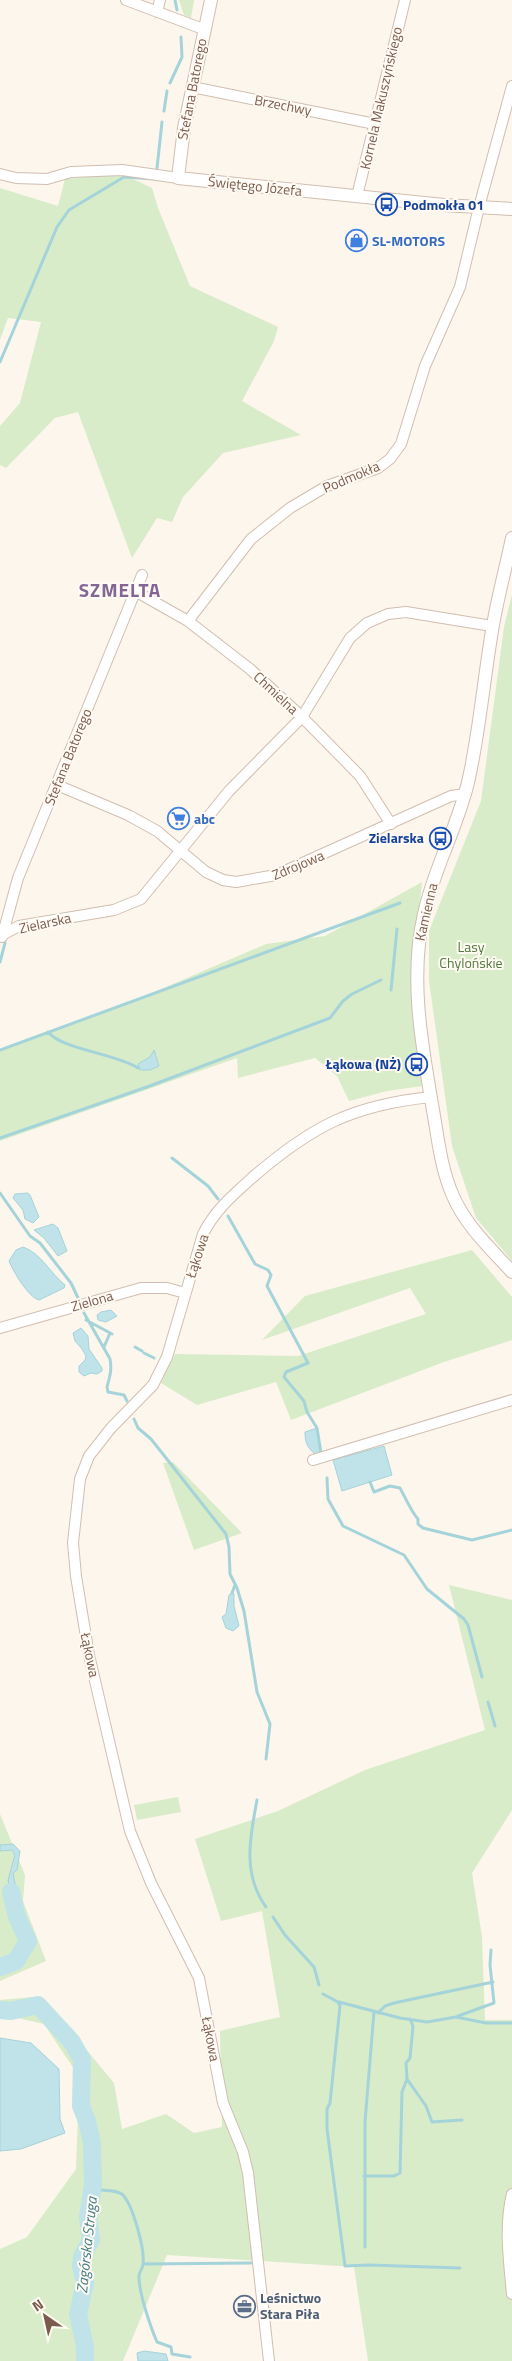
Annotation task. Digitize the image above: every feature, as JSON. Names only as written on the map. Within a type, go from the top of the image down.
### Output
[{"type":"street","points":[[126,0],[204,29]]},
{"type":"street","points":[[156,12],[160,0]]},
{"type":"street","name":"Stefana Batorego","points":[[178,178],[180,154],[192,87],[211,0]]},
{"type":"street","name":"Kornela Makuszyńskiego","points":[[358,196],[405,0]]},
{"type":"street","name":"Podmokła","points":[[188,621],[251,539],[290,508],[327,486],[378,468],[390,459],[401,444],[425,366],[460,287],[479,207],[512,86]]},
{"type":"street","name":"Brzechwy","points":[[192,87],[375,124]]},
{"type":"street","name":"Świętego Józefa","points":[[0,174],[16,178],[47,179],[71,172],[122,170],[178,178],[358,196],[512,209]]},
{"type":"street","name":"Kamienna","points":[[512,538],[492,626],[478,735],[465,794],[428,895],[419,942],[417,992],[440,1152],[453,1197],[474,1230],[512,1272]]},
{"type":"street","name":"Stefana Batorego","points":[[1,937],[18,878],[142,575]]},
{"type":"street","name":"Chmielna","points":[[135,591],[188,621],[250,669],[302,717],[360,776],[391,824]]},
{"type":"street","name":"Zielarska","points":[[1,937],[19,926],[126,907],[141,899],[229,791],[302,717],[350,638],[367,623],[388,614],[406,612],[492,626]]},
{"type":"street","name":"Zdrojowa","points":[[57,784],[128,815],[156,831],[206,872],[223,880],[236,882],[257,880],[276,875],[450,796],[465,794]]},
{"type":"street","name":"Łąkowa","points":[[269,2361],[248,2173],[243,2152],[223,2103],[199,1978],[151,1883],[130,1832],[89,1655],[76,1576],[73,1543],[80,1478],[89,1456],[106,1433],[153,1385],[167,1357],[203,1234],[212,1217],[226,1200],[264,1168],[320,1126],[344,1116],[401,1100],[431,1097]]},
{"type":"street","name":"Zielona","points":[[0,1328],[141,1288],[167,1288],[185,1293]]},
{"type":"street","points":[[313,1460],[512,1400]]},
{"type":"street","points":[[512,2194],[508,2208],[508,2254],[512,2294]]},
{"type":"green space","points":[[179,0],[194,0],[191,18],[184,15]]},
{"type":"green space","points":[[122,174],[152,188],[158,208],[190,286],[278,327],[274,341],[242,401],[301,435],[223,453],[183,497],[172,522],[157,518],[132,558],[78,412],[55,418],[6,468],[0,465],[0,426],[20,403],[41,322],[8,318],[0,340],[0,188],[58,206],[65,179]]},
{"type":"green space","name":"Lasy Chylońskie","points":[[512,594],[512,1261],[476,1218],[452,1146],[429,981],[429,931],[481,801],[504,627]]},
{"type":"green space","points":[[422,882],[411,992],[422,1086],[387,1091],[349,1101],[337,1076],[315,1058],[238,1078],[237,1058],[0,1141],[0,1051],[117,1008],[266,944],[325,936]]},
{"type":"green space","points":[[472,1250],[512,1297],[512,1340],[444,1362],[291,1420],[276,1382],[197,1405],[161,1383],[175,1354],[298,1356],[426,1314],[410,1288],[262,1340],[305,1296]]},
{"type":"green space","points":[[173,1462],[242,1533],[194,1550],[163,1463]]},
{"type":"green space","points":[[449,1585],[512,1600],[512,1810],[472,1873],[482,1937],[485,2020],[512,2020],[512,2361],[368,2361],[354,2267],[167,2255],[123,2361],[0,2361],[0,2249],[27,2237],[76,2169],[78,2112],[74,2069],[44,2024],[0,2014],[0,2000],[33,1997],[71,2031],[114,2083],[122,2129],[166,2114],[194,2133],[222,2127],[220,2031],[280,2017],[262,1911],[221,1921],[195,1839],[278,1811],[365,1770],[485,1730]]},
{"type":"green space","points":[[178,1797],[181,1812],[137,1820],[134,1805]]},
{"type":"green space","points":[[0,1814],[25,1875],[23,1901],[46,1961],[0,1981]]},
{"type":"water","points":[[154,1050],[159,1066],[150,1070],[140,1070],[138,1064],[150,1057]]},
{"type":"water","points":[[28,1193],[39,1217],[33,1223],[25,1219],[23,1210],[13,1198],[15,1194]]},
{"type":"water","points":[[53,1224],[58,1228],[67,1251],[58,1256],[44,1238],[34,1230]]},
{"type":"water","points":[[23,1247],[40,1258],[65,1285],[64,1288],[39,1300],[30,1294],[17,1277],[9,1261],[16,1250]]},
{"type":"water","points":[[111,1310],[117,1316],[106,1322],[98,1320],[97,1315]]},
{"type":"water","points":[[81,1328],[88,1336],[89,1349],[102,1368],[102,1371],[97,1374],[91,1373],[84,1376],[79,1372],[79,1366],[86,1356],[75,1341],[73,1333]]},
{"type":"water","points":[[317,1428],[321,1453],[316,1455],[308,1445],[305,1432]]},
{"type":"water","points":[[384,1446],[392,1475],[342,1491],[333,1460]]},
{"type":"water","points":[[234,1594],[234,1606],[239,1626],[233,1631],[226,1628],[222,1617],[226,1614],[229,1595]]},
{"type":"water","points":[[13,1844],[20,1851],[17,1870],[13,1873],[21,1915],[15,1916],[8,1880],[15,1855],[12,1850],[0,1851],[0,1845]]},
{"type":"water","points":[[0,2038],[31,2043],[59,2069],[60,2119],[65,2133],[21,2149],[0,2151]]},
{"type":"water","points":[[144,2351],[166,2354],[168,2361],[138,2361],[137,2353]]},
{"type":"waterway","points":[[175,0],[177,10]]},
{"type":"waterway","points":[[170,83],[182,57],[181,37]]},
{"type":"waterway","points":[[164,111],[167,91]]},
{"type":"waterway","points":[[157,168],[162,122]]},
{"type":"waterway","points":[[0,362],[57,227],[69,210],[124,177],[155,179]]},
{"type":"waterway","points":[[0,1050],[400,903]]},
{"type":"waterway","points":[[391,990],[397,929]]},
{"type":"waterway","points":[[0,962],[5,943]]},
{"type":"waterway","points":[[0,1138],[147,1087],[330,1018],[343,1001],[352,994],[381,980]]},
{"type":"waterway","points":[[48,1032],[65,1043],[138,1068]]},
{"type":"waterway","points":[[172,1158],[208,1186],[218,1199]]},
{"type":"waterway","points":[[0,1193],[30,1236],[40,1243],[71,1283],[79,1300]]},
{"type":"waterway","points":[[228,1216],[255,1264],[268,1270],[271,1275],[267,1286],[308,1363],[286,1372],[284,1377],[304,1401],[307,1412],[317,1428],[321,1453]]},
{"type":"waterway","points":[[84,1313],[110,1359],[111,1370],[107,1387],[108,1392],[124,1395],[127,1401]]},
{"type":"waterway","points":[[86,1320],[112,1334]]},
{"type":"waterway","points":[[104,1347],[110,1333]]},
{"type":"waterway","points":[[135,1347],[142,1351]]},
{"type":"waterway","points":[[144,1353],[154,1358]]},
{"type":"waterway","points":[[134,1419],[138,1428],[151,1439],[226,1534],[229,1547],[230,1574],[237,1588],[244,1611],[257,1692],[270,1724],[266,1759]]},
{"type":"waterway","points":[[327,1478],[328,1499],[343,1526],[404,1555],[427,1589],[464,1619],[468,1625],[482,1677]]},
{"type":"waterway","points":[[370,1482],[374,1492],[390,1486],[400,1488],[418,1519],[418,1524],[423,1528],[472,1540],[512,1530]]},
{"type":"waterway","points":[[232,1593],[235,1585]]},
{"type":"waterway","points":[[488,1702],[495,1726]]},
{"type":"waterway","points":[[257,1800],[250,1841],[251,1868],[253,1882],[266,1907]]},
{"type":"waterway","name":"Zagórska Struga","points":[[0,1967],[16,1961],[28,1941],[17,1917],[11,1892]]},
{"type":"waterway","points":[[273,1917],[285,1935],[314,1967],[319,1985]]},
{"type":"waterway","points":[[458,2016],[494,2003],[490,1965],[491,1950]]},
{"type":"waterway","points":[[378,2013],[385,2006],[394,2003],[493,1982]]},
{"type":"waterway","points":[[323,1994],[338,2002],[340,2006],[330,2103],[327,2109],[327,2129],[345,2266],[460,2268]]},
{"type":"waterway","points":[[339,2002],[400,2018],[427,2022],[456,2017],[486,2023],[512,2023]]},
{"type":"waterway","name":"Zagórska Struga","points":[[0,2010],[11,2011],[38,2005],[72,2042],[82,2060],[81,2106],[92,2143],[93,2185],[88,2217],[91,2240],[82,2257],[81,2266],[85,2283],[78,2314],[85,2347],[85,2361]]},
{"type":"waterway","points":[[365,2247],[365,2122],[374,2012]]},
{"type":"waterway","points":[[410,2019],[413,2026],[410,2058],[406,2063],[407,2079],[426,2106],[432,2122],[462,2120]]},
{"type":"waterway","points":[[364,2176],[394,2176],[400,2173],[402,2092],[407,2079]]},
{"type":"waterway","points":[[93,2189],[120,2193],[127,2201],[140,2238],[143,2267],[139,2275],[139,2282],[154,2336],[157,2342],[171,2347],[172,2354],[190,2357]]},
{"type":"waterway","points":[[143,2264],[251,2263]]},
{"type":"place","name":"Podmokła 01","points":[[387,205]]},
{"type":"place","name":"SL-MOTORS","points":[[356,241]]},
{"type":"place","name":"abc","points":[[178,819]]},
{"type":"place","name":"Zielarska","points":[[440,838]]},
{"type":"place","name":"Łąkowa (NŻ)","points":[[417,1064]]},
{"type":"place","name":"Leśnictwo Stara Piła","points":[[244,2306]]},
{"type":"district","name":"SZMELTA","points":[[120,590]]}]
